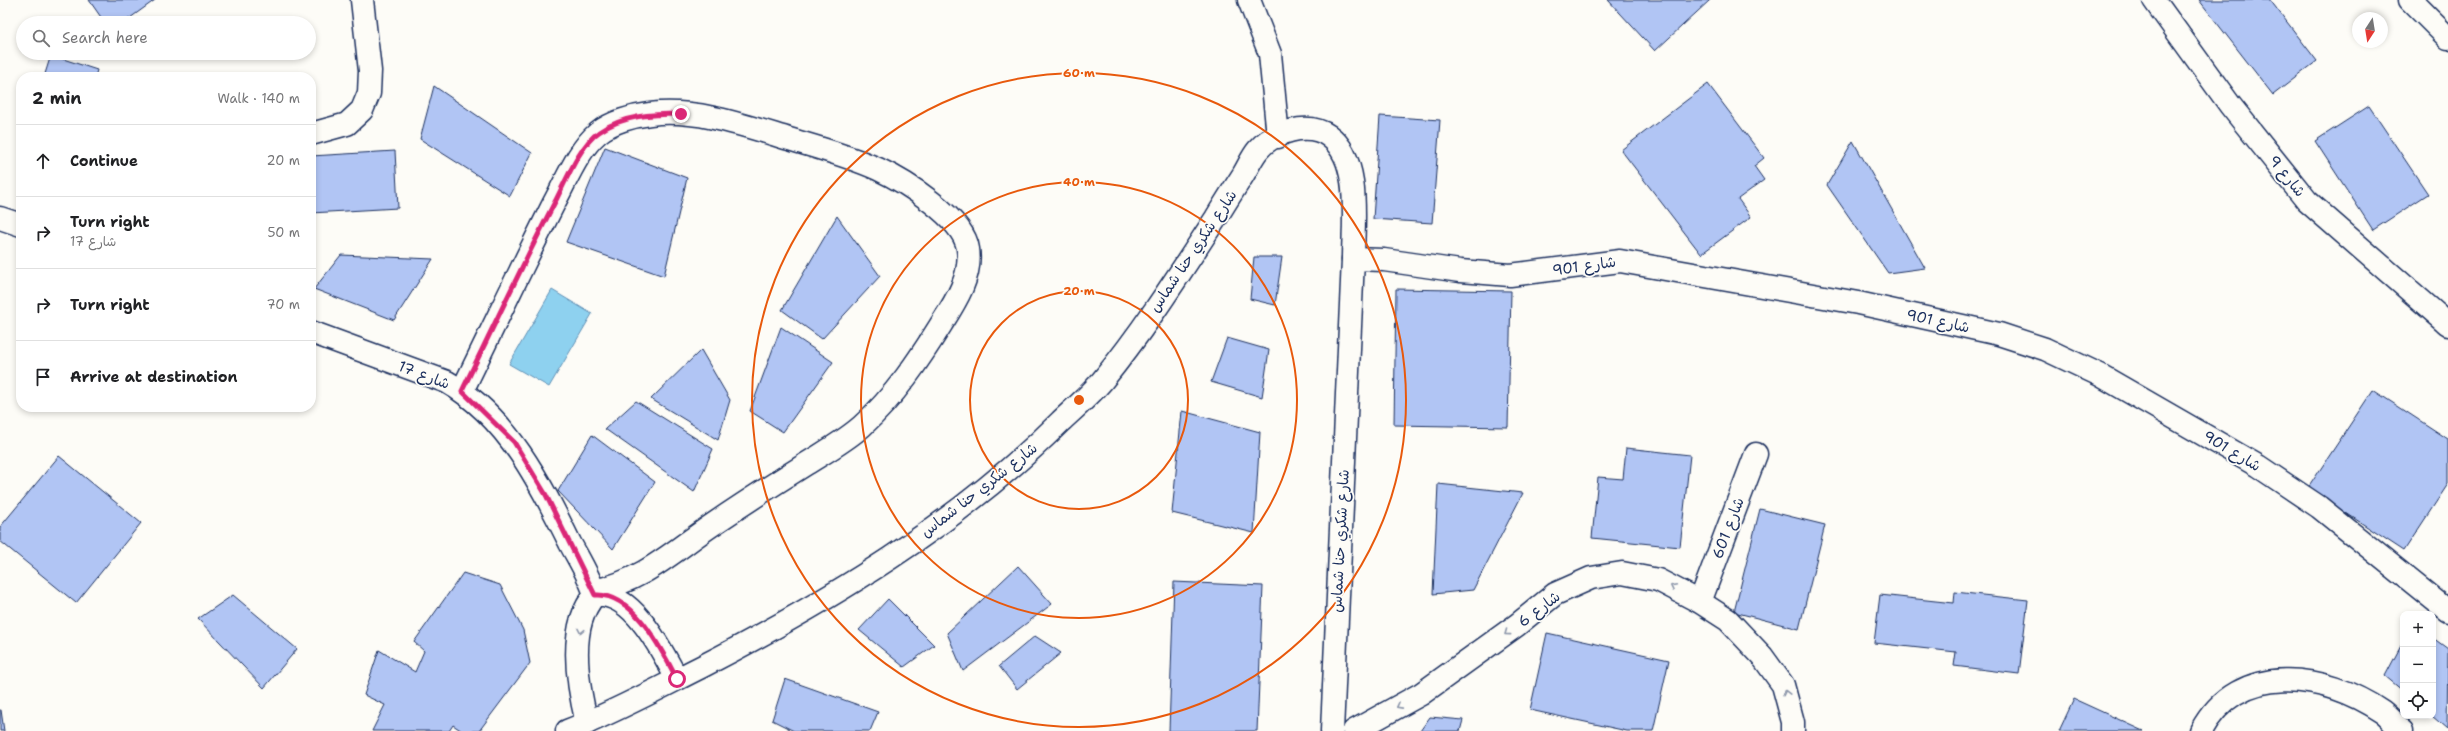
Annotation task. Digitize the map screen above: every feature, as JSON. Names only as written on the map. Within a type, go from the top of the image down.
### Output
[{"type":"street","points":[[316,133],[347,124],[362,110],[369,93],[370,71],[362,0]]},
{"type":"street","points":[[1249,0],[1270,54],[1278,137]]},
{"type":"street","name":"شارع 9","points":[[2154,0],[2230,105],[2307,201],[2448,324]]},
{"type":"street","points":[[2410,0],[2448,38]]},
{"type":"street","points":[[462,391],[533,243],[579,156],[598,133],[619,121],[650,114],[681,114],[732,122],[846,156],[881,170],[925,198],[953,220],[963,233],[968,249],[967,270],[963,285],[954,303],[900,386],[862,426],[834,448],[710,526],[642,574],[617,586],[595,593],[589,602],[583,620],[576,652],[578,690],[577,727]]},
{"type":"street","name":"شارع شكري حنا شماس","points":[[577,727],[677,679],[772,630],[858,579],[961,508],[1033,449],[1101,382],[1178,277],[1259,149],[1288,130],[1318,129],[1330,137],[1346,156],[1352,183],[1353,259],[1332,731]]},
{"type":"street","points":[[0,218],[16,223]]},
{"type":"street","name":"شارع 901","points":[[1353,259],[1384,260],[1460,271],[1510,275],[1620,260],[1858,303],[1999,334],[2045,349],[2100,375],[2258,466],[2319,507],[2448,611]]},
{"type":"street","name":"شارع 17","points":[[316,334],[447,382],[462,391],[514,442],[546,495],[595,593]]},
{"type":"street","name":"شارع 601","points":[[1700,602],[1756,454]]},
{"type":"street","name":"شارع 6","points":[[1354,731],[1427,690],[1517,625],[1555,594],[1591,578],[1622,573],[1658,580],[1700,602],[1728,620],[1762,656],[1783,685],[1793,722],[1793,731]]},
{"type":"street","points":[[595,593],[605,594],[629,608],[645,624],[661,649],[677,679]]},
{"type":"street","points":[[2201,731],[2220,705],[2241,690],[2260,682],[2288,680],[2314,682],[2353,696],[2382,713],[2402,731]]},
{"type":"water","points":[[552,290],[592,314],[549,387],[509,364]]},
{"type":"building","points":[[89,0],[155,0],[133,16],[100,16]]},
{"type":"building","points":[[1608,0],[1710,0],[1655,51]]},
{"type":"building","points":[[2199,0],[2270,0],[2317,61],[2273,95]]},
{"type":"building","points":[[49,60],[66,60],[97,70],[96,72],[46,72]]},
{"type":"building","points":[[1708,84],[1764,158],[1754,166],[1764,180],[1738,199],[1751,217],[1701,254],[1621,150]]},
{"type":"building","points":[[434,86],[532,153],[510,196],[420,139]]},
{"type":"building","points":[[2369,106],[2428,194],[2373,230],[2315,141]]},
{"type":"building","points":[[1380,116],[1440,120],[1432,223],[1373,219]]},
{"type":"building","points":[[1853,141],[1925,268],[1888,273],[1827,185]]},
{"type":"building","points":[[605,147],[687,178],[664,276],[566,242]]},
{"type":"building","points":[[395,151],[398,208],[316,213],[316,156]]},
{"type":"building","points":[[837,216],[880,276],[822,339],[782,310]]},
{"type":"building","points":[[341,255],[433,259],[394,320],[316,290],[316,286]]},
{"type":"building","points":[[1254,257],[1282,257],[1275,305],[1250,299]]},
{"type":"building","points":[[1396,289],[1511,291],[1508,427],[1394,425]]},
{"type":"building","points":[[781,327],[833,362],[783,432],[750,411]]},
{"type":"building","points":[[1227,338],[1269,350],[1262,397],[1211,382]]},
{"type":"building","points":[[701,350],[730,400],[718,440],[651,399]]},
{"type":"building","points":[[2373,390],[2448,439],[2448,484],[2404,551],[2308,488]]},
{"type":"building","points":[[636,401],[713,449],[694,492],[605,429]]},
{"type":"building","points":[[1182,411],[1260,432],[1254,533],[1172,513]]},
{"type":"building","points":[[592,435],[655,482],[613,549],[558,491]]},
{"type":"building","points":[[1626,448],[1690,455],[1680,547],[1592,538],[1598,477],[1623,479]]},
{"type":"building","points":[[59,456],[141,523],[76,603],[0,541],[0,527]]},
{"type":"building","points":[[1438,484],[1523,493],[1473,590],[1433,594]]},
{"type":"building","points":[[1760,509],[1825,525],[1799,629],[1734,612]]},
{"type":"building","points":[[1018,566],[1052,604],[963,671],[947,633]]},
{"type":"building","points":[[463,573],[500,585],[523,630],[530,663],[479,731],[462,731],[453,725],[449,731],[372,731],[385,705],[364,695],[379,650],[415,672],[424,651],[414,642]]},
{"type":"building","points":[[1174,582],[1263,586],[1257,731],[1169,731]]},
{"type":"building","points":[[1955,592],[2028,600],[2019,674],[1954,666],[1956,652],[1874,643],[1880,595],[1954,603]]},
{"type":"building","points":[[233,595],[297,649],[264,688],[198,619]]},
{"type":"building","points":[[888,599],[934,645],[904,667],[859,630]]},
{"type":"building","points":[[1547,633],[1669,660],[1653,731],[1627,731],[1530,710]]},
{"type":"building","points":[[1035,636],[1061,653],[1017,689],[999,666]]},
{"type":"building","points":[[2436,640],[2448,649],[2447,729],[2435,719]]},
{"type":"building","points":[[2400,648],[2400,688],[2385,676]]},
{"type":"building","points":[[785,679],[878,712],[870,731],[794,731],[772,720]]},
{"type":"building","points":[[2074,699],[2144,731],[2059,731]]},
{"type":"building","points":[[1,710],[4,731],[0,731]]},
{"type":"building","points":[[1430,717],[1463,720],[1460,731],[1420,731]]},
{"type":"route","points":[[677,679],[661,649],[645,624],[629,608],[605,594],[595,595],[546,495],[514,442],[462,391],[533,243],[579,156],[598,133],[619,121],[650,114],[681,114]]}]
